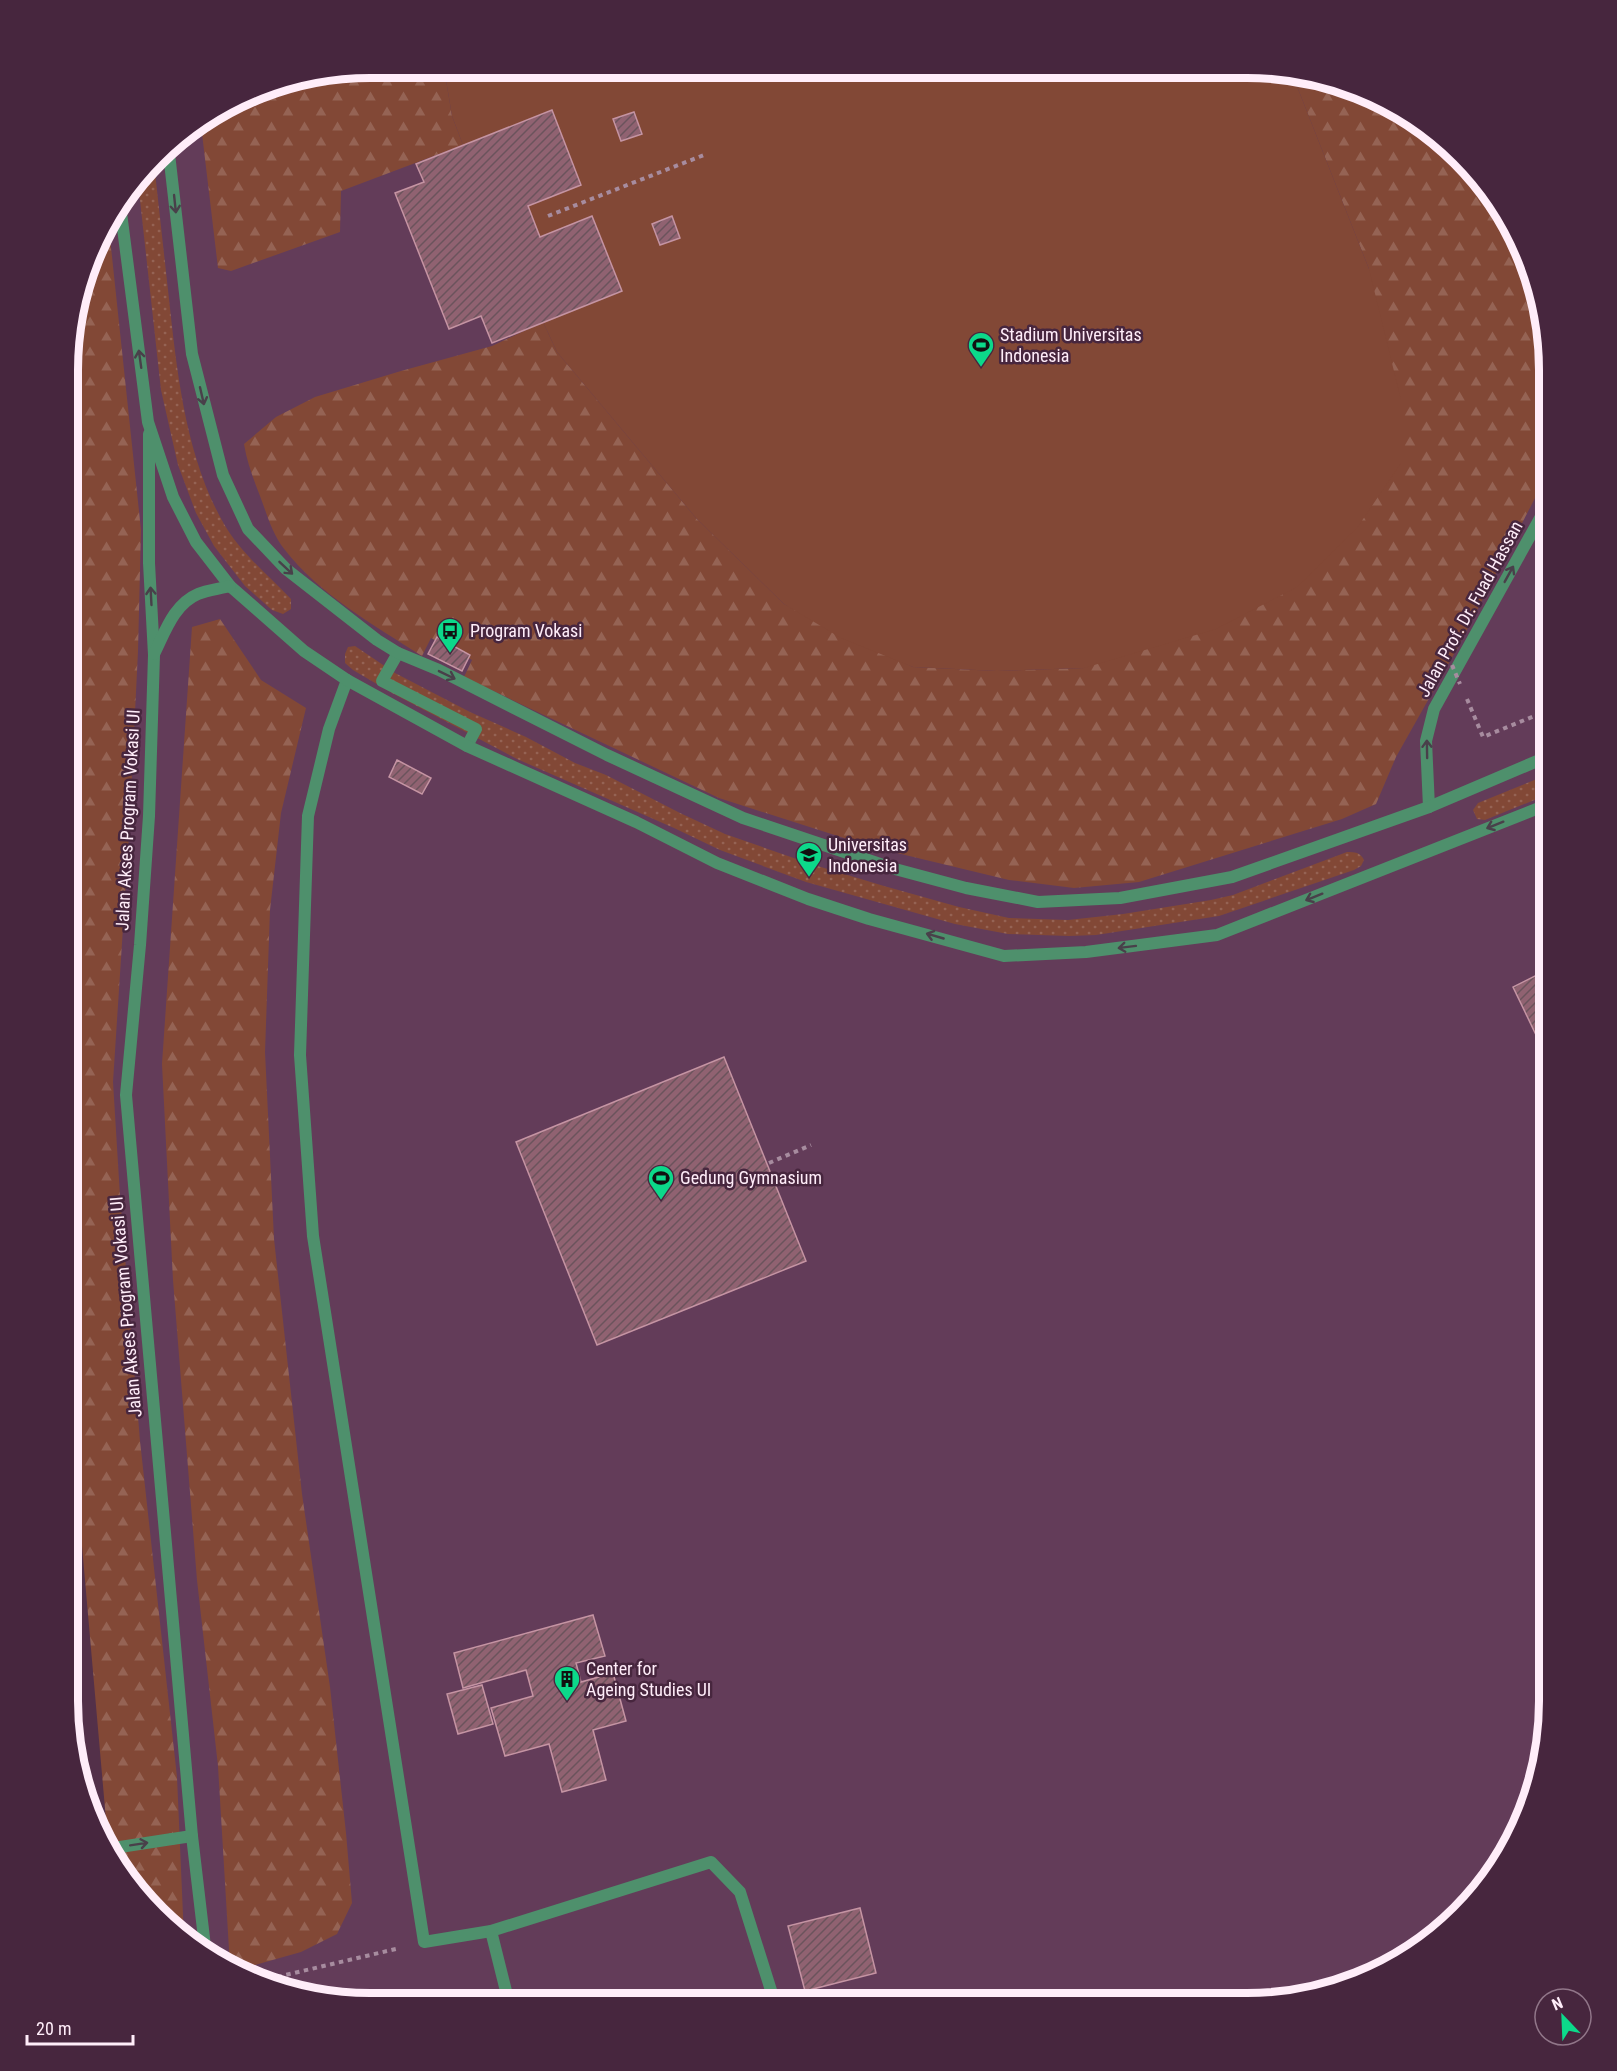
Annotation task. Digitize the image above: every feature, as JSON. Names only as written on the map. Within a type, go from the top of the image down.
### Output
[{"type":"street","points":[[169,159],[190,345],[223,475],[248,529],[286,569],[377,640],[398,653],[439,670],[607,755],[742,818],[895,868],[966,888],[1038,902],[1120,898],[1232,877],[1429,807],[1539,760]]},
{"type":"street","points":[[122,217],[148,423],[172,497],[196,542],[230,586],[304,651],[347,680],[467,746],[636,822],[717,863],[869,920],[907,928],[1004,956],[1086,952],[1217,935],[1539,808]]},
{"type":"street","name":"Jalan Akses Program Vokasi UI","points":[[148,423],[149,563],[154,655],[149,816],[126,1095],[192,1836],[205,1942]]},
{"type":"street","name":"Jalan Prof. Dr. Fuad Hassan","points":[[1429,807],[1426,741],[1434,709],[1539,522]]},
{"type":"street","name":"Jalan Akses Program Vokasi UI","points":[[154,655],[173,616],[184,602],[198,594],[230,586]]},
{"type":"street","points":[[398,653],[382,681],[477,729],[467,746]]},
{"type":"street","points":[[347,680],[329,729],[308,816],[300,1055],[313,1236],[424,1942],[491,1931],[711,1862],[740,1892],[772,1993]]},
{"type":"street","points":[[117,1847],[192,1836]]},
{"type":"street","points":[[491,1931],[506,1993]]},
{"type":"path","points":[[548,216],[704,155]]},
{"type":"path","points":[[1452,665],[1460,684]]},
{"type":"path","points":[[1465,695],[1483,737],[1539,714]]},
{"type":"path","points":[[769,1163],[812,1145]]},
{"type":"path","points":[[277,1977],[424,1942]]},
{"type":"shaded area","name":"Universitas Indonesia","points":[[370,78],[1247,78],[1285,80],[1322,88],[1359,100],[1393,117],[1425,138],[1479,192],[1509,241],[1529,295],[1537,332],[1539,370],[1539,1701],[1537,1739],[1529,1776],[1517,1813],[1500,1847],[1479,1879],[1425,1933],[1376,1963],[1322,1983],[1285,1991],[1247,1993],[370,1993],[332,1991],[295,1983],[258,1971],[224,1954],[192,1933],[153,1895],[78,1446],[78,370],[80,332],[88,295],[100,258],[117,224],[138,192],[192,138],[241,108],[295,88],[332,80]]},
{"type":"green space","points":[[370,78],[446,78],[452,116],[463,145],[341,191],[340,232],[231,271],[218,268],[202,131],[258,100],[313,84],[332,80]]},
{"type":"green space","name":"Stadium Universitas Indonesia","points":[[446,78],[1247,78],[1295,82],[1369,269],[1401,400],[1401,463],[1357,528],[1297,587],[1216,629],[1084,668],[997,671],[913,667],[841,638],[784,604],[696,518],[557,352],[543,322],[492,343],[481,316],[449,329],[395,193],[424,182],[416,164],[463,145],[452,116]]},
{"type":"green space","points":[[1295,82],[1359,100],[1393,117],[1425,138],[1479,192],[1500,224],[1530,298],[1537,332],[1539,490],[1458,647],[1396,757],[1376,804],[1342,819],[1139,882],[1074,888],[1009,880],[872,847],[719,798],[464,677],[472,660],[431,638],[422,656],[331,595],[299,566],[280,544],[273,531],[244,444],[276,417],[315,397],[492,346],[543,322],[557,352],[696,518],[784,604],[913,667],[997,671],[1084,668],[1369,269]]},
{"type":"green space","points":[[155,173],[176,356],[185,415],[192,443],[211,498],[224,524],[246,554],[291,599],[291,609],[283,614],[272,610],[245,586],[214,546],[196,513],[178,465],[161,390],[139,191]]},
{"type":"green space","points":[[110,237],[141,530],[129,835],[113,1082],[140,1441],[177,1777],[183,1925],[138,1879],[107,1827],[78,1500],[78,370],[80,332],[88,295],[100,258]]},
{"type":"green space","points":[[220,619],[261,680],[306,708],[281,813],[270,910],[265,1052],[274,1239],[302,1494],[330,1687],[352,1903],[337,1934],[301,1952],[249,1967],[229,1957],[218,1766],[197,1580],[173,1280],[162,1064],[192,627]]},
{"type":"green space","points":[[355,646],[395,673],[470,712],[526,737],[575,763],[606,775],[725,834],[884,886],[1009,918],[1068,920],[1211,900],[1233,895],[1347,852],[1357,853],[1364,860],[1361,866],[1354,870],[1219,916],[1096,935],[1069,936],[1008,934],[955,924],[806,882],[720,850],[517,759],[353,670],[345,663],[345,654],[348,647]]},
{"type":"green space","points":[[1539,778],[1539,798],[1485,820],[1477,819],[1473,810],[1478,803]]},
{"type":"building","points":[[552,110],[581,185],[528,206],[540,237],[592,216],[622,291],[492,343],[481,316],[449,329],[395,193],[424,182],[416,164]]},
{"type":"building","points":[[634,112],[642,134],[621,141],[613,119]]},
{"type":"building","points":[[672,216],[680,238],[660,245],[652,224]]},
{"type":"building","points":[[437,637],[470,655],[462,671],[428,654]]},
{"type":"building","points":[[397,760],[431,778],[422,794],[389,777]]},
{"type":"building","points":[[1539,974],[1539,1041],[1513,987]]},
{"type":"building","name":"Gedung Gymnasium","points":[[724,1057],[806,1261],[597,1345],[516,1142]]},
{"type":"building","name":"Center for Ageing Studies UI","points":[[593,1615],[605,1656],[576,1663],[581,1682],[613,1673],[626,1721],[593,1730],[606,1780],[562,1792],[549,1744],[505,1756],[491,1708],[533,1696],[526,1670],[463,1688],[454,1653]]},
{"type":"building","points":[[482,1685],[493,1724],[458,1734],[447,1694]]},
{"type":"building","points":[[860,1908],[876,1973],[805,1991],[788,1926]]},
{"type":"place","name":"Stadium Universitas Indonesia","points":[[981,368]]},
{"type":"place","name":"Program Vokasi","points":[[450,654]]},
{"type":"place","name":"Universitas Indonesia","points":[[809,878]]},
{"type":"place","name":"Gedung Gymnasium","points":[[661,1201]]},
{"type":"place","name":"Center for Ageing Studies UI","points":[[567,1702]]}]
